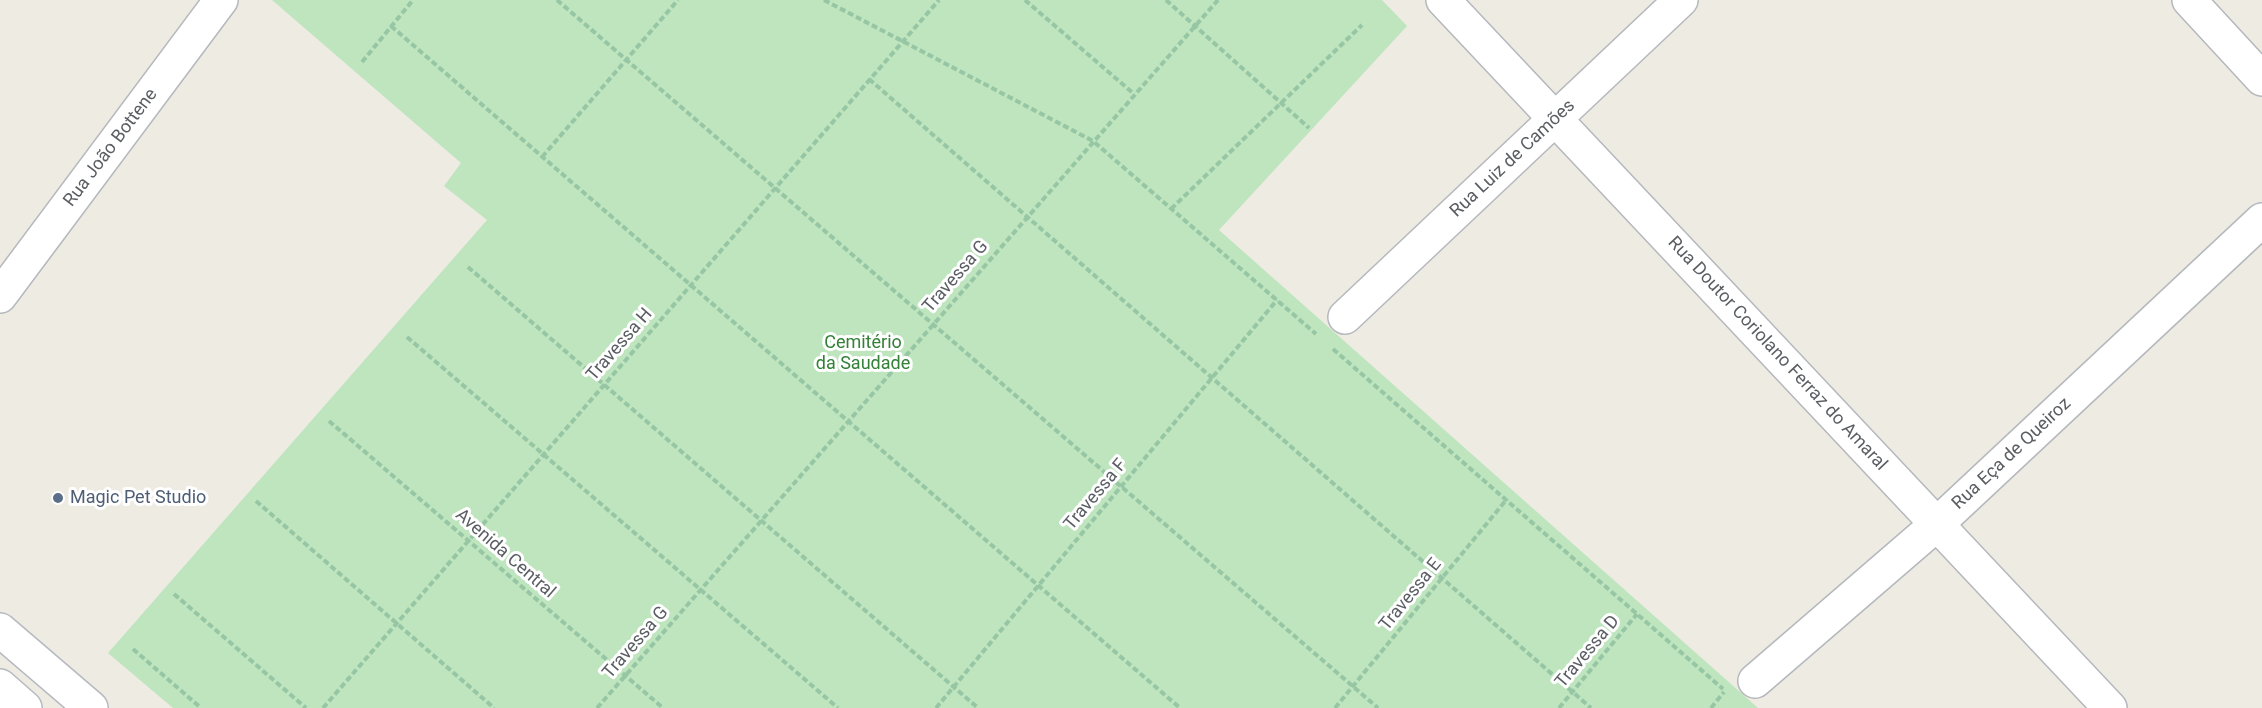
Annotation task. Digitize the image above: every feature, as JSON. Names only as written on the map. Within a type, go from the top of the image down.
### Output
[{"type":"street","name":"Rua João Bottene","points":[[0,296],[221,0]]},
{"type":"street","name":"Rua Doutor Coriolano Ferraz do Amaral","points":[[1443,0],[2110,708]]},
{"type":"street","name":"Rua Luiz de Camões","points":[[1345,317],[1681,0]]},
{"type":"street","points":[[2189,0],[2262,79]]},
{"type":"street","name":"Rua Eça de Queiroz","points":[[1737,690],[1937,524],[2262,220]]},
{"type":"street","points":[[4,642],[91,708]]},
{"type":"street","points":[[0,686],[25,708]]},
{"type":"path","points":[[363,62],[413,0]]},
{"type":"path","points":[[557,0],[1378,708]]},
{"type":"path","points":[[542,157],[678,0]]},
{"type":"path","points":[[824,0],[1093,141],[1321,338]]},
{"type":"path","name":"Travessa H","points":[[323,708],[939,0]]},
{"type":"path","points":[[1025,0],[1134,94]]},
{"type":"path","points":[[1166,0],[1309,128]]},
{"type":"path","name":"Travessa G","points":[[597,708],[1218,0]]},
{"type":"path","points":[[1171,209],[1362,25]]},
{"type":"path","points":[[391,26],[1180,708]]},
{"type":"path","points":[[869,78],[1591,708]]},
{"type":"path","points":[[468,267],[978,708]]},
{"type":"path","name":"Travessa F","points":[[936,708],[1277,300]]},
{"type":"path","points":[[407,337],[838,708]]},
{"type":"path","points":[[1330,346],[1637,614],[1737,690],[1711,708]]},
{"type":"path","name":"Avenida Central","points":[[329,421],[663,708]]},
{"type":"path","name":"Travessa E","points":[[1335,708],[1507,499]]},
{"type":"path","points":[[256,501],[494,708]]},
{"type":"path","points":[[174,594],[306,708]]},
{"type":"path","name":"Travessa D","points":[[1559,708],[1637,614]]},
{"type":"path","points":[[133,649],[201,708]]},
{"type":"green space","name":"Cemitério da Saudade","points":[[272,0],[1382,0],[1407,26],[1219,230],[1758,708],[173,708],[108,653],[487,220],[444,186],[461,163]]},
{"type":"place","name":"Magic Pet Studio","points":[[58,498]]}]
